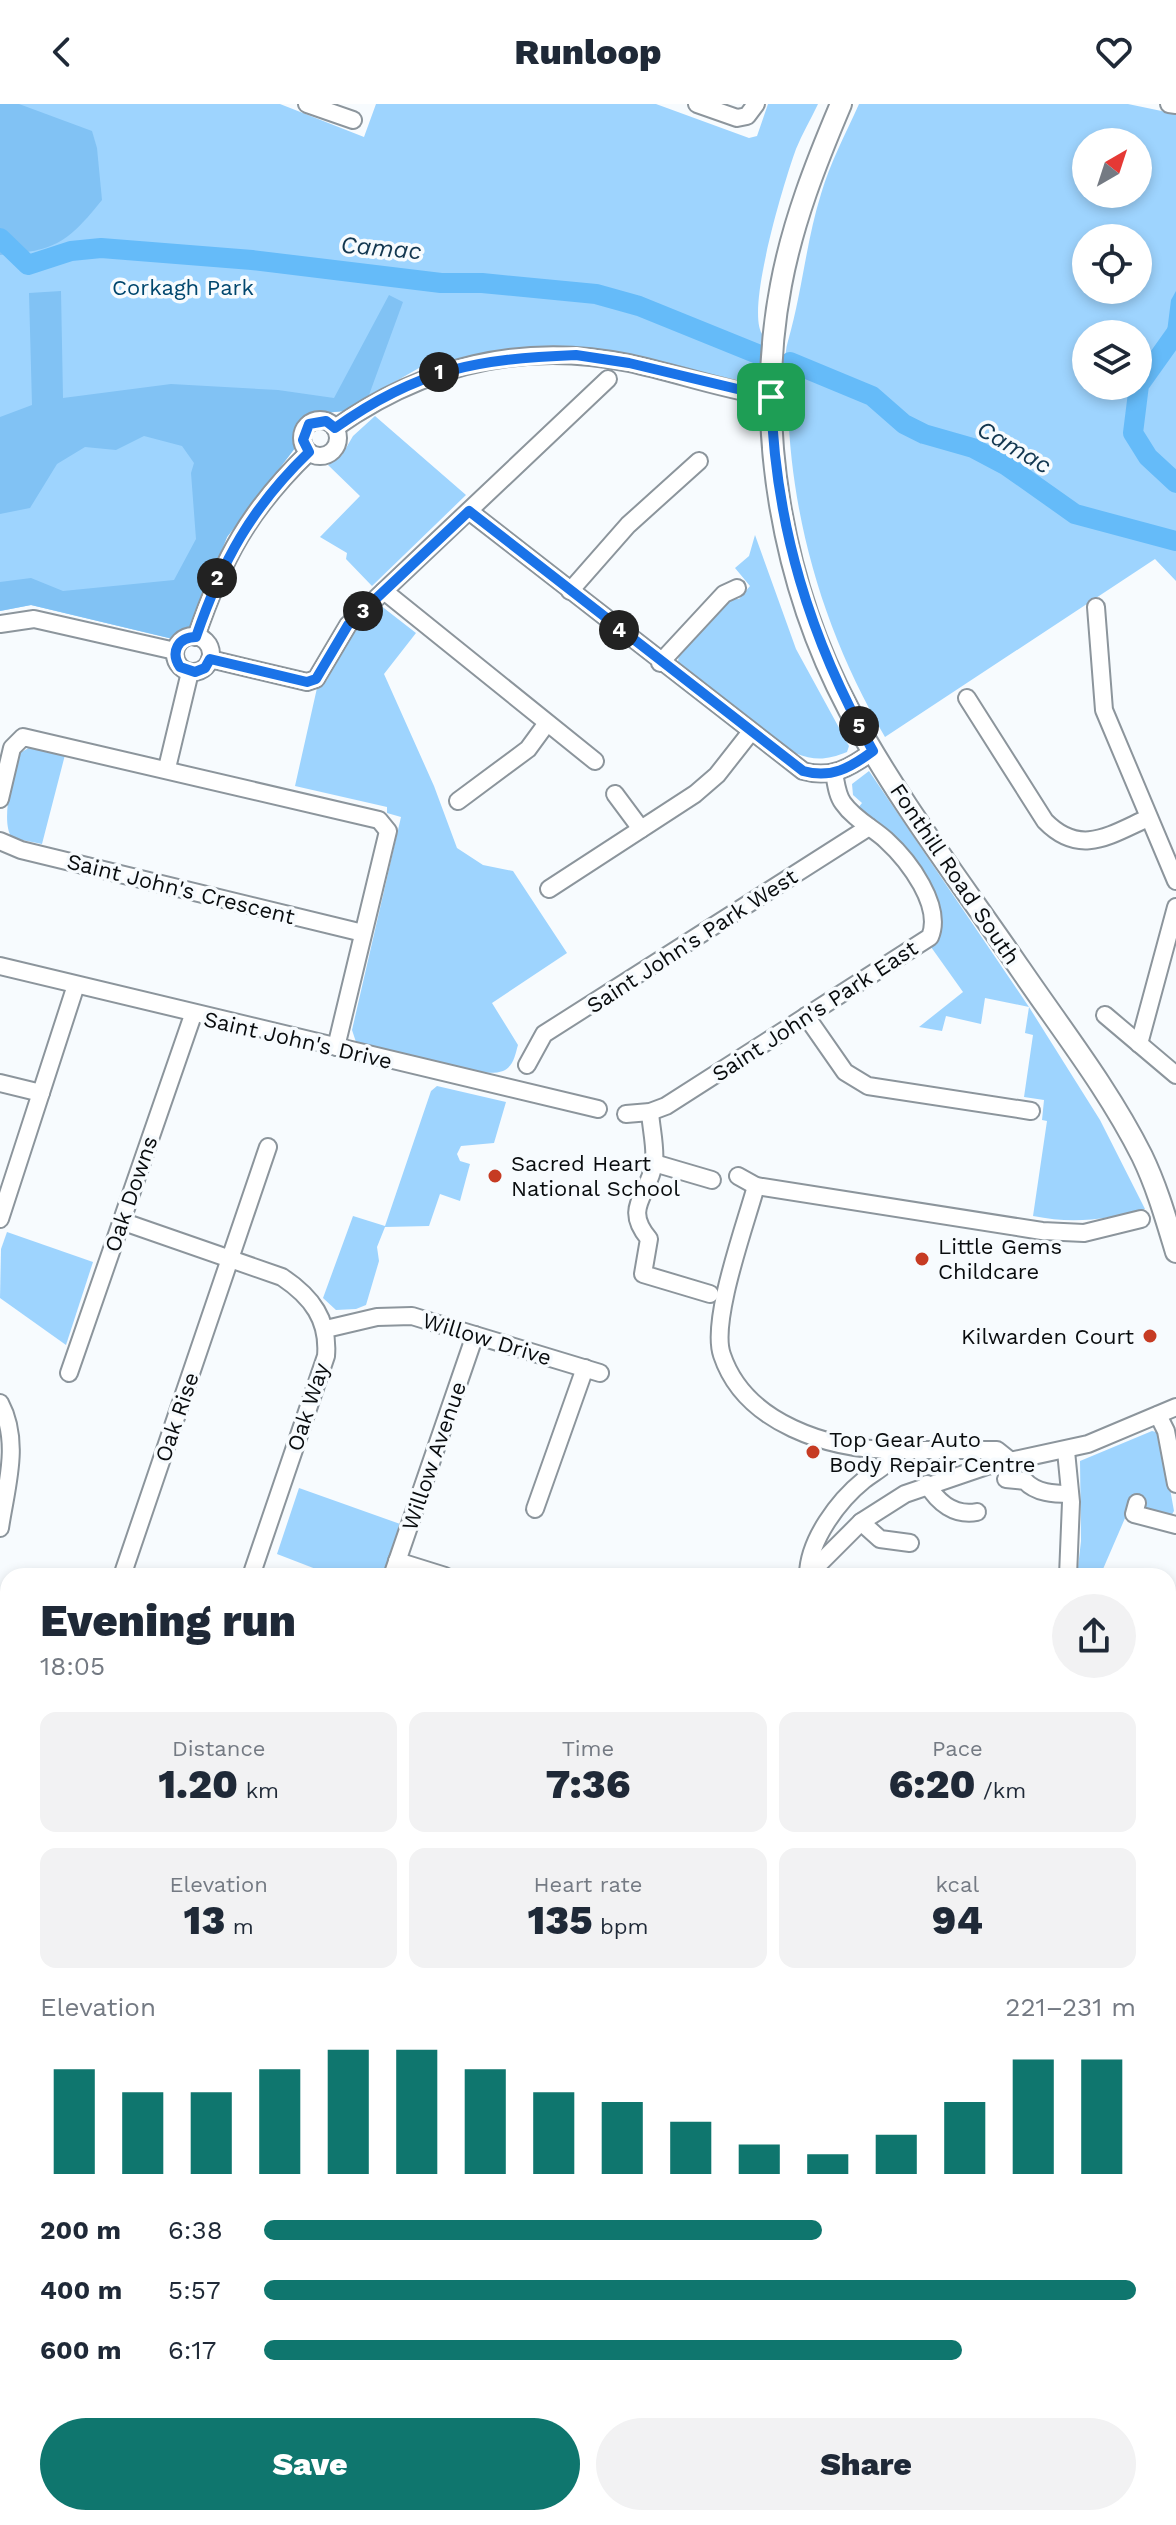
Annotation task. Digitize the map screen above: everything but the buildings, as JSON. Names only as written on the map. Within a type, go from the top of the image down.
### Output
[{"type":"main road","name":"Fonthill Road South","points":[[841,104],[808,183],[790,245],[780,287],[771,397],[777,480],[801,594],[838,687],[873,751],[1118,1115],[1159,1196],[1176,1252]]},
{"type":"street","points":[[307,104],[353,120]]},
{"type":"street","points":[[697,104],[737,118],[747,116],[756,104]]},
{"type":"street","points":[[1169,104],[1176,105]]},
{"type":"street","points":[[335,428],[372,402],[449,368],[530,357],[600,358],[771,397]]},
{"type":"street","points":[[210,659],[307,682],[316,679],[340,635],[608,379]]},
{"type":"street","points":[[326,421],[335,428],[338,438],[331,453],[320,456],[309,452],[303,440],[309,424],[326,421]]},
{"type":"street","points":[[196,637],[218,576],[242,531],[275,485],[309,452]]},
{"type":"street","points":[[570,591],[628,525],[699,461]]},
{"type":"street","points":[[469,511],[660,663],[803,771],[818,775],[834,773],[873,751]]},
{"type":"street","points":[[660,663],[724,594],[737,588]]},
{"type":"street","points":[[384,591],[595,761]]},
{"type":"street","points":[[1096,607],[1104,710],[1176,881]]},
{"type":"street","points":[[0,624],[34,619],[175,651]]},
{"type":"street","points":[[196,637],[209,647],[210,659],[200,671],[190,672],[176,662],[175,651],[180,641],[196,637]]},
{"type":"street","points":[[167,768],[190,672]]},
{"type":"street","points":[[967,698],[1037,809],[1059,836],[1078,841],[1097,840],[1148,818]]},
{"type":"street","points":[[458,801],[528,749],[547,723]]},
{"type":"street","points":[[549,889],[717,775],[750,733]]},
{"type":"street","points":[[0,799],[12,748],[23,737],[368,815],[386,826],[336,1047]]},
{"type":"street","name":"Saint John's Park East","points":[[650,1112],[666,1106],[930,937],[935,925],[934,909],[925,890],[888,841],[842,802],[834,773]]},
{"type":"street","points":[[615,794],[641,829]]},
{"type":"street","name":"Saint John's Park West","points":[[527,1065],[544,1034],[869,827]]},
{"type":"street","name":"Saint John's Crescent","points":[[0,841],[33,853],[363,933]]},
{"type":"street","points":[[1139,1044],[1176,907]]},
{"type":"street","name":"Saint John's Drive","points":[[0,966],[193,1015],[598,1109]]},
{"type":"street","points":[[2,1208],[76,985]]},
{"type":"street","name":"Oak Downs","points":[[69,1373],[193,1015]]},
{"type":"street","points":[[1105,1015],[1173,1073]]},
{"type":"street","points":[[806,1016],[855,1080],[868,1086],[1031,1111]]},
{"type":"street","points":[[0,1083],[41,1093]]},
{"type":"street","points":[[626,1114],[650,1112],[654,1163],[635,1215],[638,1226],[649,1239],[643,1274],[710,1294]]},
{"type":"street","name":"Oak Rise","points":[[125,1568],[268,1147]]},
{"type":"street","points":[[654,1163],[712,1180]]},
{"type":"street","points":[[738,1176],[756,1186],[1042,1231],[1084,1233],[1141,1219]]},
{"type":"street","points":[[756,1186],[721,1318],[722,1355],[739,1384],[756,1402],[801,1433],[859,1449],[997,1450],[1012,1462]]},
{"type":"street","points":[[121,1221],[282,1277],[302,1290],[326,1329]]},
{"type":"street","name":"Willow Drive","points":[[326,1329],[351,1321],[401,1315],[427,1318],[592,1371],[535,1509]]},
{"type":"street","name":"Oak Way","points":[[254,1568],[326,1356],[326,1329]]},
{"type":"street","name":"Willow Avenue","points":[[395,1568],[475,1335]]},
{"type":"street","points":[[0,1403],[6,1442],[0,1528]]},
{"type":"street","points":[[815,1568],[861,1522],[927,1484],[1066,1451],[1176,1407]]},
{"type":"street","points":[[1158,1415],[1166,1431],[1176,1484]]},
{"type":"street","points":[[808,1568],[809,1556],[844,1497],[890,1461],[895,1450]]},
{"type":"street","points":[[1066,1451],[1070,1494],[1068,1568]]},
{"type":"street","points":[[1006,1479],[1025,1481],[1031,1487],[1055,1494],[1070,1494]]},
{"type":"street","points":[[927,1484],[936,1500],[947,1507],[967,1514],[977,1512]]},
{"type":"street","points":[[1137,1503],[1134,1514],[1176,1525]]},
{"type":"street","points":[[861,1522],[880,1539],[910,1543]]},
{"type":"green space","name":"Corkagh Park","points":[[0,104],[280,104],[364,137],[376,104],[656,104],[749,138],[757,136],[768,104],[818,104],[796,149],[768,245],[759,301],[759,322],[763,335],[762,372],[756,384],[587,348],[518,348],[419,368],[344,411],[315,414],[299,435],[295,448],[227,537],[191,627],[173,639],[31,605],[0,611]]},
{"type":"green space","points":[[859,104],[1128,104],[1176,114],[1176,581],[1155,559],[885,737],[864,699],[829,619],[805,537],[791,452],[786,349],[816,212],[829,171]]},
{"type":"green space","points":[[375,416],[466,495],[372,586],[346,559],[347,553],[320,537],[360,496],[328,465],[342,455],[353,436]]},
{"type":"green space","points":[[755,535],[796,649],[849,746],[847,752],[821,758],[795,753],[792,757],[678,663],[679,651],[726,598],[739,599],[750,586],[735,568],[749,556]]},
{"type":"green space","points":[[380,605],[416,633],[384,674],[434,786],[457,848],[483,865],[513,871],[567,953],[492,1003],[518,1045],[512,1063],[503,1071],[491,1073],[457,1069],[368,1047],[356,1042],[352,1030],[401,817],[387,813],[387,807],[295,786],[317,688],[327,680],[346,641]]},
{"type":"green space","points":[[34,745],[66,751],[42,844],[12,838],[7,821],[18,754]]},
{"type":"green space","points":[[869,771],[1029,1007],[985,998],[981,1024],[946,1016],[942,1031],[919,1027],[963,992],[931,947],[939,929],[939,910],[932,890],[920,871],[888,835],[858,808],[862,803],[853,795],[852,784]]},
{"type":"green space","points":[[1029,1007],[1100,1120],[1145,1209],[1089,1220],[1033,1216],[1047,1121],[1042,1120],[1044,1100],[1024,1097],[1033,1035],[1025,1033]]},
{"type":"green space","points":[[437,1086],[506,1102],[494,1143],[461,1146],[457,1154],[460,1161],[470,1164],[460,1201],[440,1194],[429,1226],[385,1227],[377,1247],[379,1261],[366,1305],[336,1310],[323,1298],[353,1216],[385,1226],[431,1091]]},
{"type":"green space","points":[[7,1232],[93,1262],[66,1345],[0,1298],[1,1249]]},
{"type":"green space","points":[[1152,1431],[1160,1433],[1174,1511],[1171,1516],[1155,1516],[1132,1502],[1103,1568],[1078,1568],[1081,1541],[1080,1461]]},
{"type":"green space","points":[[299,1488],[403,1525],[388,1568],[313,1568],[277,1554]]},
{"type":"shaded area","points":[[0,104],[19,104],[92,131],[97,148],[102,200],[70,235],[35,251],[0,255]]},
{"type":"shaded area","points":[[61,291],[63,398],[171,384],[278,390],[334,398],[389,295],[403,302],[369,395],[344,411],[315,414],[299,435],[295,448],[227,537],[191,627],[173,639],[31,605],[0,611],[0,582],[31,578],[63,591],[174,580],[196,539],[191,473],[194,463],[182,446],[144,436],[116,450],[85,447],[57,464],[30,508],[0,514],[0,417],[32,405],[29,293]]},
{"type":"shaded area","points":[[1176,291],[1176,344],[1165,348],[1171,300]]},
{"type":"waterway","name":"Camac","points":[[0,238],[28,265],[71,251],[101,248],[252,260],[441,283],[482,283],[596,294],[639,306],[760,355]]},
{"type":"waterway","name":"Camac","points":[[1176,333],[1139,385],[1133,433],[1148,457],[1176,483]]},
{"type":"waterway","name":"Camac","points":[[790,362],[872,396],[904,424],[924,434],[973,448],[1007,466],[1075,514],[1176,541]]},
{"type":"place","name":"Sacred Heart National School","points":[[495,1176]]},
{"type":"place","name":"Little Gems Childcare","points":[[922,1259]]},
{"type":"place","name":"Kilwarden Court","points":[[1150,1336]]},
{"type":"place","name":"Top Gear Auto Body Repair Centre","points":[[813,1452]]},
{"type":"route","points":[[576,355],[600,358],[771,397],[777,480],[801,594],[838,687],[873,751],[844,769],[818,775],[803,771],[779,755],[469,511],[348,625],[316,679],[307,682],[210,659],[205,668],[190,672],[176,662],[175,651],[180,641],[196,637],[218,576],[242,531],[275,485],[309,452],[304,445],[303,434],[314,421],[326,421],[335,428],[372,402],[449,368],[530,357],[576,355]]}]
